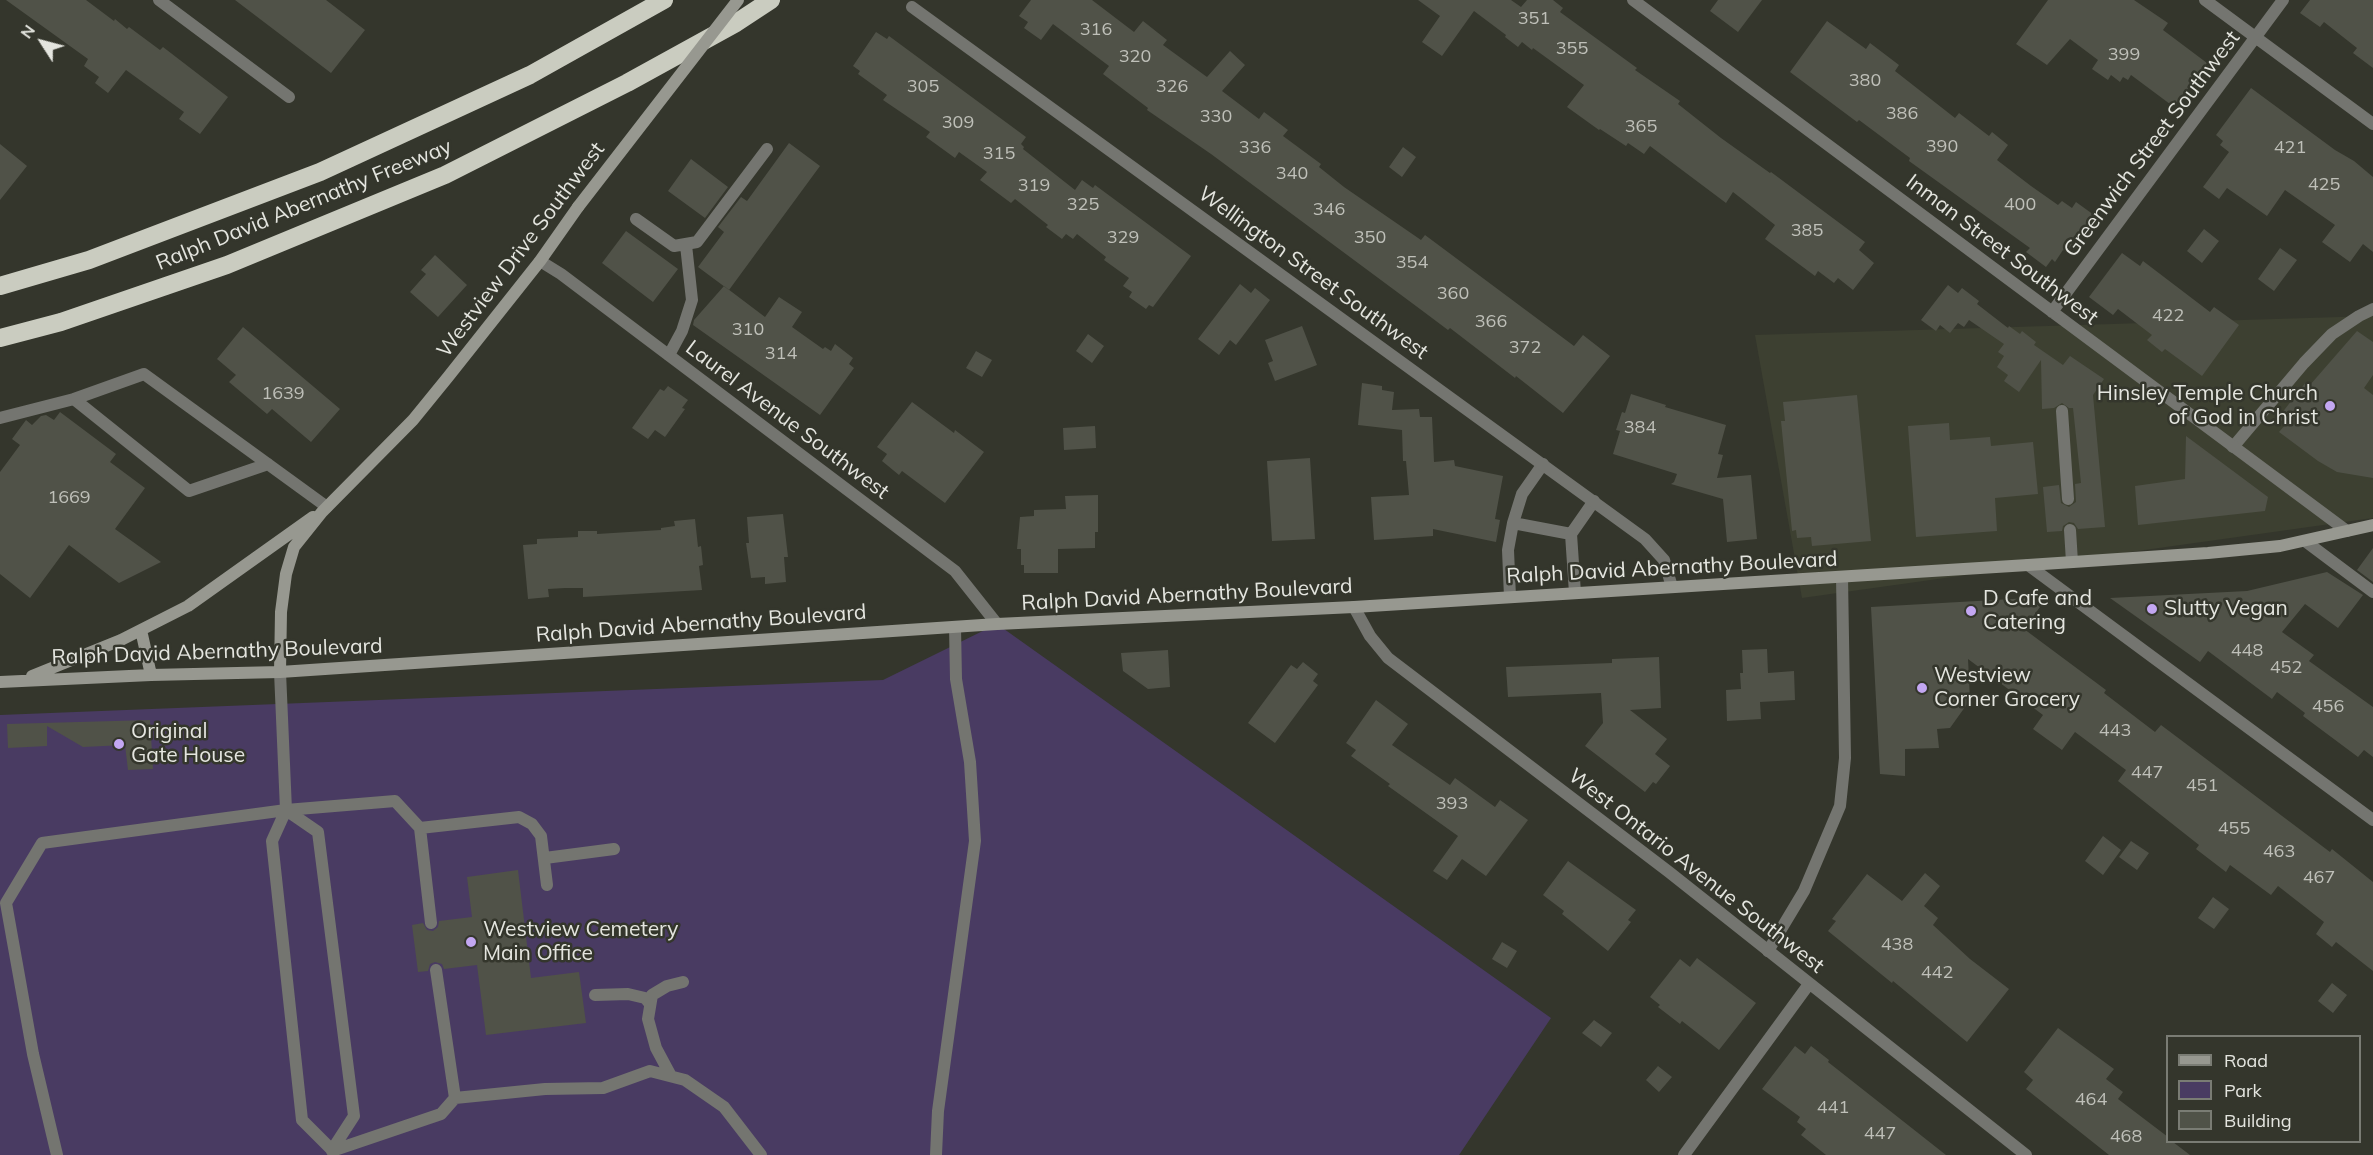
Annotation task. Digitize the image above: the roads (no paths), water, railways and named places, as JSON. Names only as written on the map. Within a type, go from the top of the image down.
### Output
[{"type":"highway","name":"Ralph David Abernathy Freeway","points":[[0,286],[89,260],[320,172],[530,75],[664,0]]},
{"type":"highway","name":"Ralph David Abernathy Freeway","points":[[0,338],[61,322],[227,265],[445,175],[627,83],[736,23],[771,0]]},
{"type":"main road","name":"Westview Drive Southwest","points":[[280,672],[281,612],[286,574],[294,547],[324,509],[413,420],[540,261],[578,207],[738,0]]},
{"type":"main road","name":"Westview Drive Southwest","points":[[23,680],[141,630],[188,606],[324,509]]},
{"type":"main road","name":"Ralph David Abernathy Boulevard","points":[[0,682],[280,672],[997,624],[1354,607],[2028,565],[2208,553],[2305,541],[2373,525]]},
{"type":"main road","points":[[141,630],[151,675]]},
{"type":"street","name":"Inman Street Southwest","points":[[1633,0],[2347,531]]},
{"type":"street","points":[[2205,0],[2373,124]]},
{"type":"street","name":"Greenwich Street Southwest","points":[[2052,312],[2283,0]]},
{"type":"street","points":[[164,2],[289,98]]},
{"type":"street","name":"Wellington Street Southwest","points":[[912,7],[1645,539],[1664,560],[1672,587]]},
{"type":"street","points":[[636,219],[674,246],[697,242],[767,148]]},
{"type":"street","points":[[669,356],[682,331],[692,300],[686,245]]},
{"type":"street","name":"Laurel Avenue Southwest","points":[[540,261],[561,274],[954,571],[997,624]]},
{"type":"street","points":[[2233,447],[2304,363],[2332,334],[2373,309]]},
{"type":"street","points":[[0,418],[74,399],[144,374],[268,464],[324,509]]},
{"type":"street","points":[[74,399],[189,490],[268,464]]},
{"type":"street","points":[[2062,411],[2068,499]]},
{"type":"street","points":[[1510,597],[1508,550],[1513,523],[1522,494],[1543,464]]},
{"type":"street","points":[[1575,593],[1571,534],[1594,501]]},
{"type":"street","points":[[1513,523],[1571,534]]},
{"type":"street","points":[[2070,530],[2073,562]]},
{"type":"street","points":[[2305,541],[2373,592]]},
{"type":"street","points":[[2028,565],[2373,820]]},
{"type":"street","points":[[1768,951],[1804,891],[1840,806],[1845,758],[1842,577]]},
{"type":"street","name":"West Ontario Avenue Southwest","points":[[1354,607],[1370,636],[1388,658],[1659,865],[2026,1155]]},
{"type":"street","points":[[936,1155],[938,1111],[975,841],[970,762],[956,680],[955,627]]},
{"type":"street","points":[[280,672],[286,810],[272,841],[302,1120],[332,1153]]},
{"type":"street","points":[[57,1155],[33,1054],[3,904],[42,843],[286,810],[395,801],[420,828],[431,922]]},
{"type":"street","points":[[286,810],[318,832],[354,1116],[332,1153]]},
{"type":"street","points":[[420,828],[519,817],[532,824],[541,836],[548,885]]},
{"type":"street","points":[[545,858],[614,849]]},
{"type":"street","points":[[436,970],[455,1098]]},
{"type":"street","points":[[671,1076],[656,1048],[648,1019],[652,995],[667,986],[683,982]]},
{"type":"street","points":[[1684,1155],[1809,984]]},
{"type":"street","points":[[595,995],[628,994],[645,998],[650,1004]]},
{"type":"street","points":[[332,1153],[441,1114],[455,1098],[546,1089],[603,1088],[650,1071],[685,1080],[724,1107],[760,1155]]},
{"type":"place","name":"Hinsley Temple Church of God in Christ","points":[[2330,406]]},
{"type":"place","name":"Slutty Vegan","points":[[2152,609]]},
{"type":"place","name":"D Cafe and Catering","points":[[1971,611]]},
{"type":"place","name":"Westview Corner Grocery","points":[[1922,688]]},
{"type":"place","name":"Original Gate House","points":[[119,744]]},
{"type":"place","name":"Westview Cemetery Main Office","points":[[471,942]]}]
